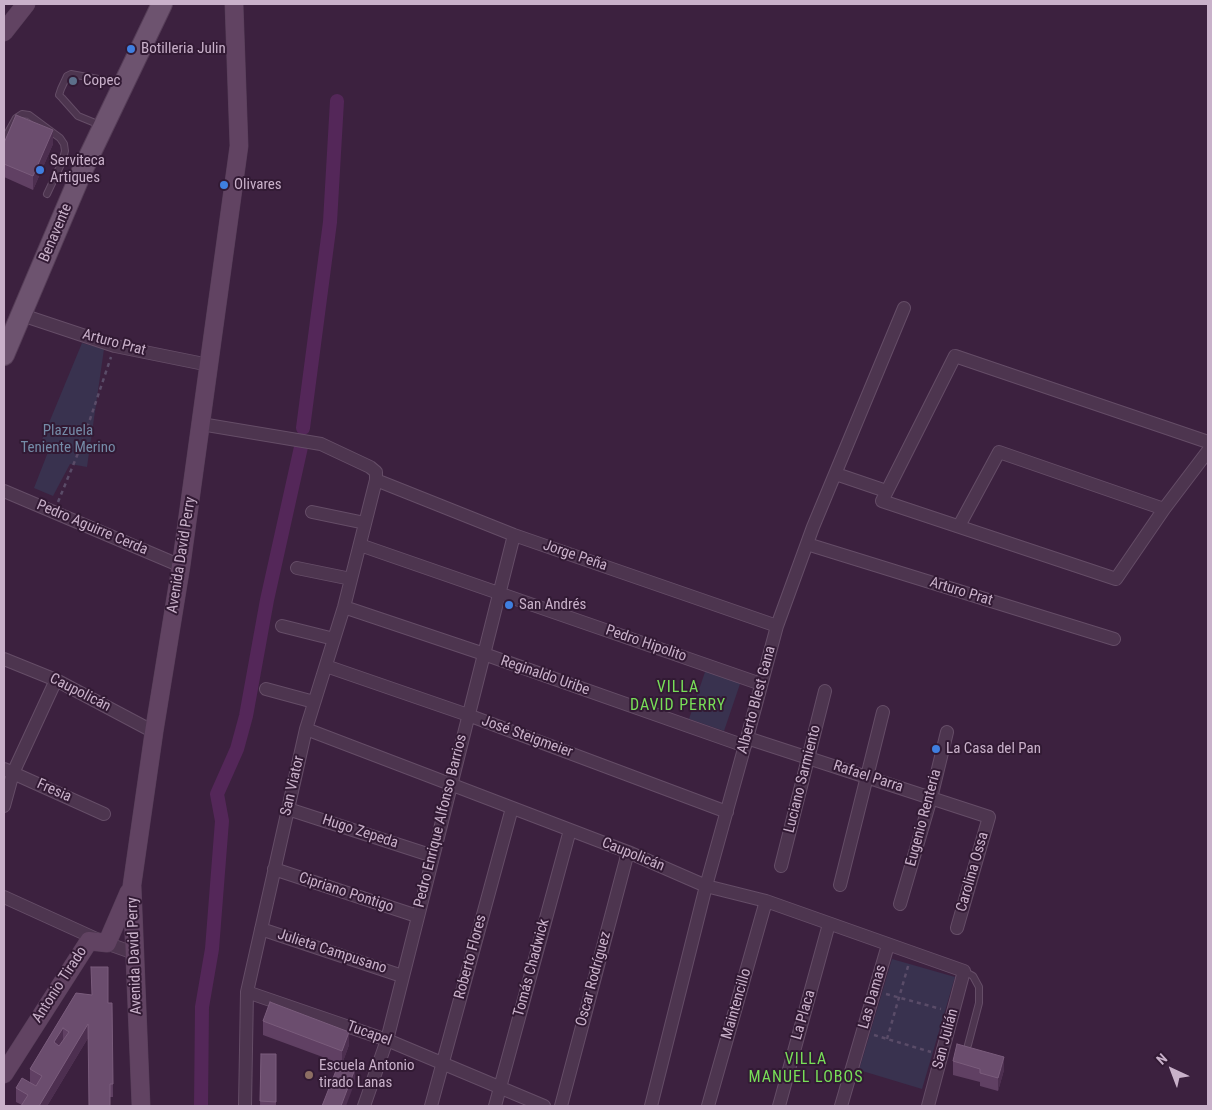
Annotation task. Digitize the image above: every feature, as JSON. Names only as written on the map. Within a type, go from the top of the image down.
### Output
[{"type":"main road","points":[[4,32],[26,4]]},
{"type":"main road","name":"Benavente","points":[[4,355],[22,315],[72,167],[104,127],[162,4]]},
{"type":"main road","name":"Avenida David Perry","points":[[141,1106],[132,885],[181,566],[239,146],[234,4]]},
{"type":"main road","name":"Antonio Tirado","points":[[4,1072],[89,941],[107,943],[132,885]]},
{"type":"street","name":"Alberto Blest Gana","points":[[651,1106],[706,886],[776,626],[807,544],[904,308]]},
{"type":"street","name":"Arturo Prat","points":[[22,315],[114,346],[209,365]]},
{"type":"street","points":[[1208,442],[955,356],[882,501],[1116,579],[1164,509],[1208,451]]},
{"type":"street","name":"Jorge Peña","points":[[201,424],[321,444],[370,467],[376,476],[514,535],[776,626]]},
{"type":"street","points":[[959,526],[999,452],[1164,509]]},
{"type":"street","points":[[836,474],[886,491]]},
{"type":"street","name":"San Viator","points":[[245,1106],[247,992],[306,729],[344,607],[376,476]]},
{"type":"street","name":"Pedro Aguirre Cerda","points":[[4,491],[181,566]]},
{"type":"street","points":[[312,512],[365,523]]},
{"type":"street","name":"Pedro Enrique Alfonso Barrios","points":[[364,1106],[386,1040],[514,535]]},
{"type":"street","name":"Arturo Prat","points":[[807,544],[1114,639]]},
{"type":"street","name":"Pedro Hipolito","points":[[360,545],[761,684]]},
{"type":"street","points":[[297,568],[351,579]]},
{"type":"street","name":"Reginaldo Uribe","points":[[344,607],[746,742]]},
{"type":"street","points":[[282,626],[334,639]]},
{"type":"street","name":"Caupolicán","points":[[4,659],[56,680],[154,732]]},
{"type":"street","name":"José Steigmeier","points":[[326,666],[468,715],[727,812]]},
{"type":"street","points":[[4,806],[8,771],[56,680]]},
{"type":"street","points":[[266,689],[314,702]]},
{"type":"street","name":"Luciano Sarmiento","points":[[781,866],[825,691]]},
{"type":"street","points":[[840,884],[883,712]]},
{"type":"street","name":"Caupolicán","points":[[306,729],[628,852],[706,886],[766,902],[964,971]]},
{"type":"street","name":"Eugenio Renteria","points":[[900,904],[931,798],[947,732]]},
{"type":"street","name":"Rafael Parra","points":[[746,742],[808,758],[988,817]]},
{"type":"street","name":"Fresia","points":[[8,771],[104,814]]},
{"type":"street","name":"Roberto Flores","points":[[431,1106],[512,808]]},
{"type":"street","name":"Hugo Zepeda","points":[[288,809],[432,856]]},
{"type":"street","name":"Carolina Ossa","points":[[957,928],[988,817]]},
{"type":"street","name":"Tomás Chadwick","points":[[495,1106],[570,830]]},
{"type":"street","name":"Oscar Rodríguez","points":[[560,1106],[628,852]]},
{"type":"street","name":"Cipriano Pontigo","points":[[274,869],[417,916]]},
{"type":"street","points":[[4,897],[134,953]]},
{"type":"street","name":"Maintencillo","points":[[708,1106],[766,902]]},
{"type":"street","name":"La Placa","points":[[778,1106],[830,924]]},
{"type":"street","name":"Julieta Campusano","points":[[261,930],[402,976]]},
{"type":"street","name":"Las Damas","points":[[841,1106],[888,944]]},
{"type":"street","name":"San Julián","points":[[928,1106],[964,971]]},
{"type":"street","name":"Tucapel","points":[[247,992],[386,1040],[544,1106]]},
{"type":"lane","points":[[104,127],[78,116],[62,98],[60,95],[61,89],[67,76],[71,74],[124,84]]},
{"type":"lane","points":[[4,140],[16,118],[22,114],[28,115],[60,138],[72,167],[47,194]]},
{"type":"lane","points":[[964,971],[973,976],[979,987],[979,1002],[968,1045]]},
{"type":"path","points":[[54,512],[81,446],[114,346]]},
{"type":"path","points":[[887,1039],[911,953]]},
{"type":"path","points":[[875,990],[953,1012]]},
{"type":"path","points":[[863,1032],[942,1055]]},
{"type":"green space","name":"Plazuela Teniente Merino","points":[[82,343],[104,349],[87,467],[70,464],[53,496],[34,488],[48,452],[39,447]]},
{"type":"green space","points":[[706,669],[741,681],[724,731],[689,719]]},
{"type":"green space","points":[[892,959],[955,977],[922,1089],[859,1070]]},
{"type":"building","points":[[16,115],[53,130],[33,176],[4,164],[4,143]]},
{"type":"building","points":[[91,967],[108,967],[108,1003],[112,1003],[113,1084],[110,1084],[110,1106],[89,1106],[88,1024],[39,1106],[21,1106],[28,1095],[16,1088],[22,1078],[36,1086],[42,1076],[30,1069],[76,993],[92,995]],"holes":[[[63,1028],[69,1032],[59,1046],[54,1042]]]},
{"type":"building","points":[[270,1002],[349,1032],[342,1051],[263,1021]]},
{"type":"building","points":[[957,1044],[1004,1057],[998,1078],[980,1073],[980,1069],[953,1061]]},
{"type":"building","points":[[261,1054],[276,1054],[276,1102],[260,1101]]},
{"type":"building","points":[[339,1063],[355,1069],[341,1106],[322,1106]]},
{"type":"waterway","points":[[303,428],[330,222],[337,101]]},
{"type":"waterway","points":[[201,1106],[202,1007],[212,949],[222,821],[217,794],[237,749],[246,716],[267,600],[301,447]]},
{"type":"place","name":"Botilleria Julin","points":[[131,49]]},
{"type":"place","name":"Copec","points":[[73,81]]},
{"type":"place","name":"Serviteca Artigues","points":[[40,170]]},
{"type":"place","name":"Olivares","points":[[224,185]]},
{"type":"place","name":"San Andrés","points":[[509,605]]},
{"type":"place","name":"La Casa del Pan","points":[[936,749]]},
{"type":"place","name":"Escuela Antonio tirado Lanas","points":[[309,1075]]},
{"type":"district","name":"VILLA DAVID PERRY","points":[[678,697]]},
{"type":"district","name":"VILLA MANUEL LOBOS","points":[[806,1069]]}]
